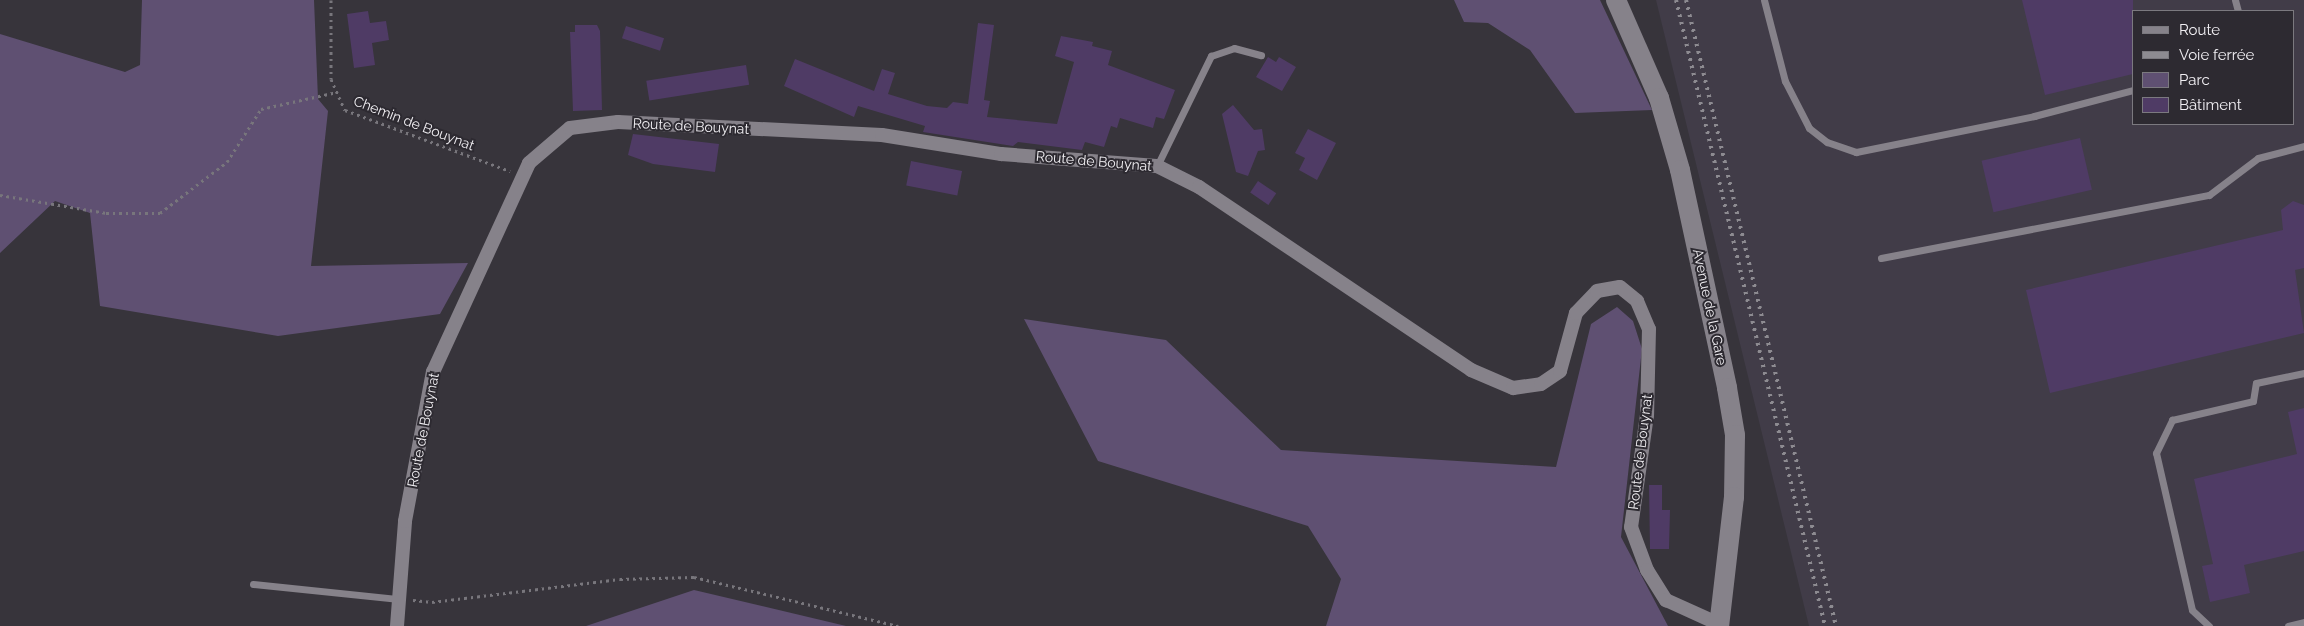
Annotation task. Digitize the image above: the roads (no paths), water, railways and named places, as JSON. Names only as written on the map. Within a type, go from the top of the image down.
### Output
[{"type":"street","name":"Avenue de la Gare","points":[[1616,0],[1659,98],[1677,161],[1727,388],[1734,435],[1734,497],[1719,625]]},
{"type":"street","name":"Route de Bouynat","points":[[397,626],[405,521],[433,372],[529,163],[570,128],[618,122],[882,135],[1001,154],[1157,166],[1200,187],[1471,370],[1513,388],[1541,384],[1560,371],[1576,313],[1597,291],[1620,287],[1632,296],[1649,329],[1647,415],[1630,527],[1647,570],[1666,600],[1719,625]]},
{"type":"lane","points":[[1764,0],[1785,81],[1809,128],[1827,142],[1856,152],[2034,116],[2132,90]]},
{"type":"lane","points":[[1157,166],[1211,56],[1234,48],[1261,55]]},
{"type":"lane","points":[[1880,258],[2209,195],[2258,158],[2304,146]]},
{"type":"lane","points":[[2209,626],[2192,610],[2156,453],[2172,420],[2253,401],[2256,383],[2304,373]]},
{"type":"lane","points":[[253,584],[399,599]]},
{"type":"lane","points":[[2288,626],[2304,622]]},
{"type":"railway","points":[[1676,0],[1825,626]]},
{"type":"railway","points":[[1686,0],[1836,626]]}]
